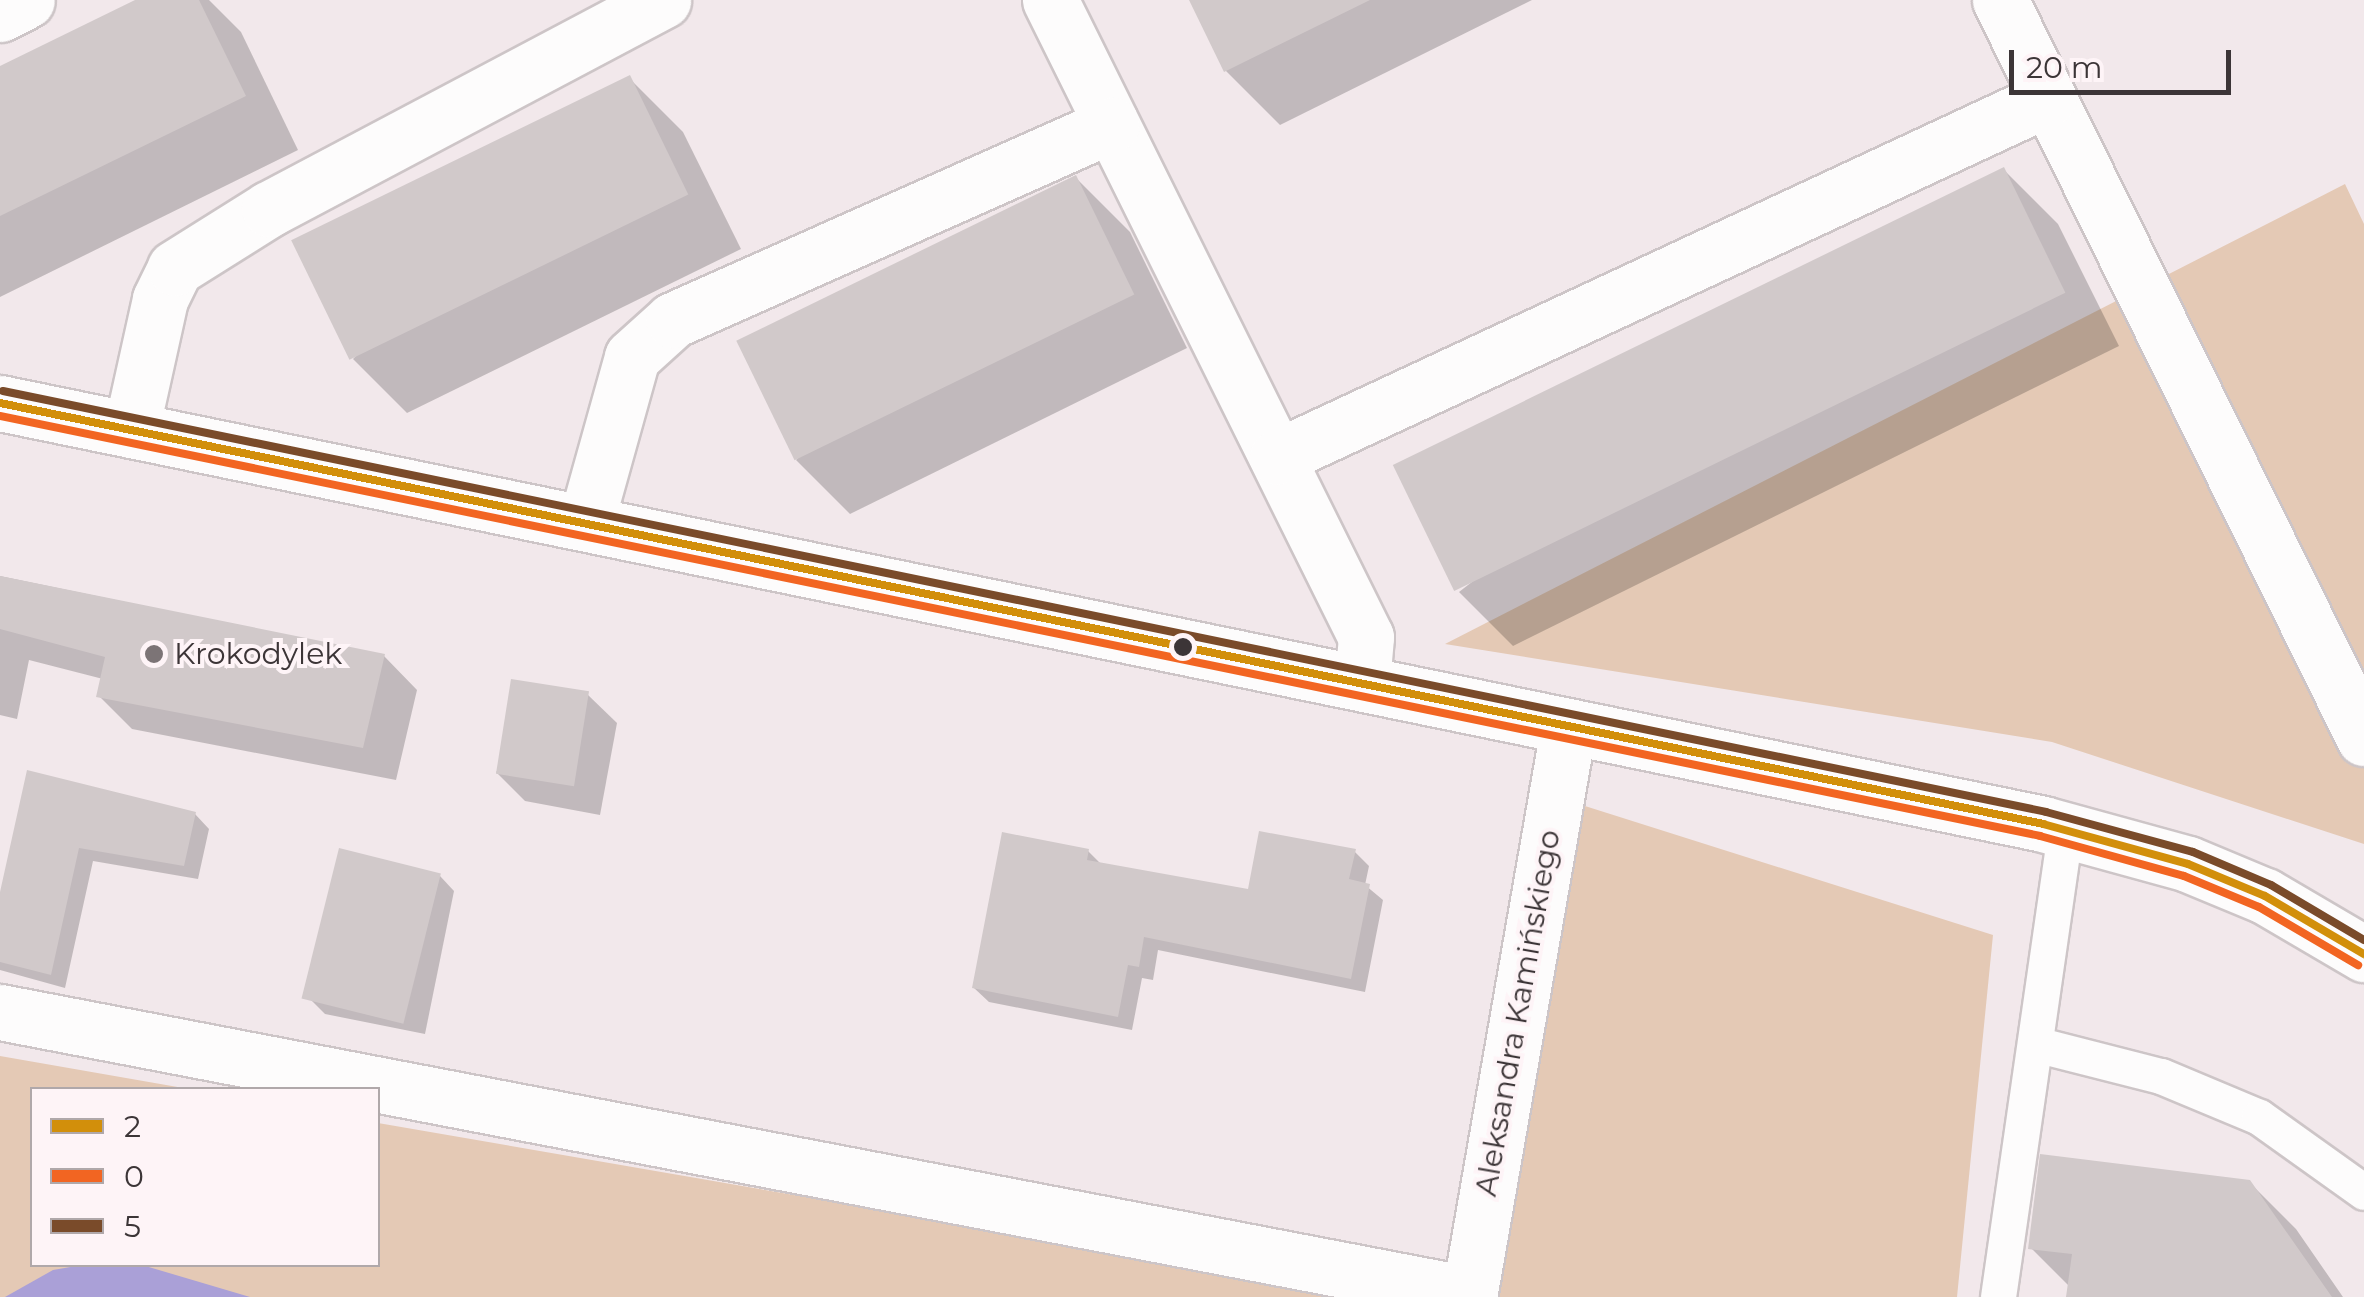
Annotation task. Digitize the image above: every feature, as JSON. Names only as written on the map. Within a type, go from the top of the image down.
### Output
[{"type":"street","points":[[0,14],[27,0]]},
{"type":"street","points":[[131,430],[160,299],[175,268],[270,209],[663,0]]},
{"type":"street","points":[[1050,0],[1366,637],[1362,682]]},
{"type":"street","points":[[2000,0],[2364,738]]},
{"type":"street","points":[[1277,457],[2048,98]]},
{"type":"street","points":[[586,522],[632,357],[672,320],[1112,125]]},
{"type":"street","points":[[0,403],[2065,830],[2188,864],[2264,896],[2364,954]]},
{"type":"street","name":"Aleksandra Kamińskiego","points":[[1469,1296],[1568,730]]},
{"type":"street","points":[[0,1012],[1469,1296]]},
{"type":"lane","points":[[1998,1297],[2065,830]]},
{"type":"lane","points":[[2034,1044],[2161,1076],[2259,1117],[2364,1192]]},
{"type":"shaded area","points":[[2345,184],[2364,224],[2364,844],[2052,742],[1445,644]]},
{"type":"shaded area","points":[[1566,800],[1993,935],[1957,1297],[1499,1297]]},
{"type":"shaded area","points":[[0,1056],[178,1087],[30,1087],[30,1267],[380,1267],[380,1123],[1383,1297],[0,1297]]},
{"type":"shaded area","points":[[149,1267],[250,1297],[5,1297],[53,1270]]},
{"type":"building","points":[[135,0],[199,0],[246,96],[0,216],[0,66]]},
{"type":"building","points":[[1189,0],[1370,0],[1224,72]]},
{"type":"building","points":[[630,75],[688,195],[349,360],[291,240]]},
{"type":"building","points":[[2004,167],[2065,293],[1454,591],[1393,465]]},
{"type":"building","points":[[1076,175],[1134,295],[795,460],[736,341]]},
{"type":"building","points":[[0,576],[385,654],[363,748],[96,697],[105,657],[0,629]]},
{"type":"building","points":[[511,679],[589,691],[574,786],[496,774]]},
{"type":"building","points":[[27,770],[196,812],[184,866],[79,848],[51,975],[0,962],[0,892]]},
{"type":"building","points":[[1259,831],[1356,849],[1349,879],[1370,884],[1351,979],[1144,937],[1139,967],[1128,965],[1118,1017],[972,988],[1002,832],[1089,849],[1087,860],[1248,889]]},
{"type":"building","points":[[339,848],[441,873],[403,1024],[302,998]]},
{"type":"building","points":[[2040,1154],[2250,1180],[2332,1297],[2066,1297],[2072,1254],[2028,1249]]},
{"type":"transit line","name":"5","points":[[3,391],[2046,812],[2193,852],[2271,885],[2364,940]]},
{"type":"transit line","name":"2","points":[[0,403],[2043,824],[2188,864],[2265,896],[2364,954]]},
{"type":"transit line","name":"0","points":[[0,416],[2040,836],[2184,876],[2259,907],[2358,965]]},
{"type":"place","name":"Krokodylek","points":[[154,654]]}]
